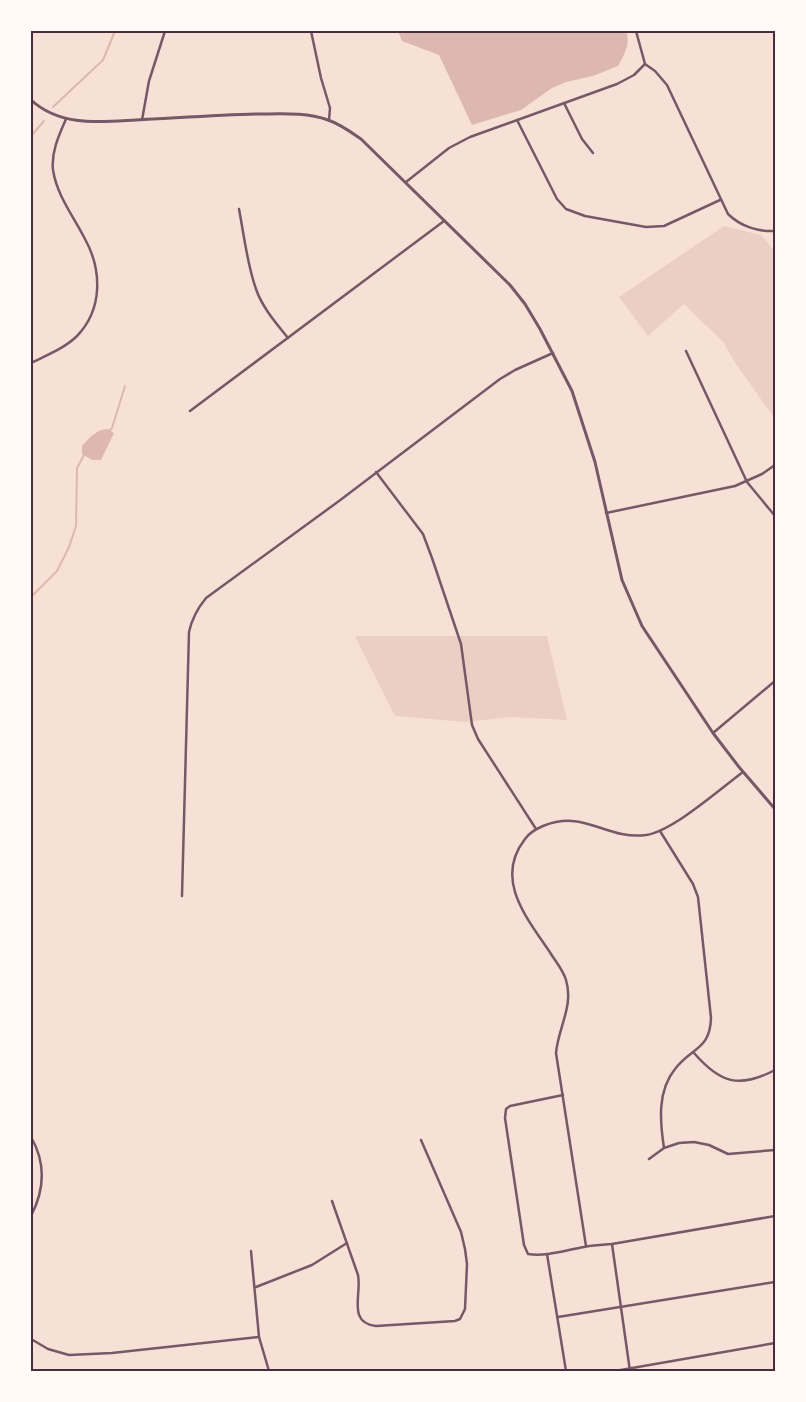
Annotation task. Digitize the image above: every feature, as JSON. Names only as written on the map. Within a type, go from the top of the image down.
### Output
[{"type":"street","points":[[142,120],[149,81],[165,31]]},
{"type":"street","points":[[311,31],[321,78],[330,108],[329,120]]},
{"type":"street","points":[[636,31],[645,64],[655,71],[667,85],[728,214],[737,222],[768,231],[775,231]]},
{"type":"street","points":[[404,183],[459,142],[626,80],[638,72],[645,64]]},
{"type":"street","points":[[31,100],[50,113],[66,119],[92,123],[302,114],[329,120],[344,127],[361,139],[510,285],[525,304],[572,390],[595,462],[622,580],[642,626],[713,734],[775,809]]},
{"type":"street","points":[[564,103],[582,139],[593,153]]},
{"type":"street","points":[[31,363],[64,346],[77,336],[92,313],[97,297],[96,266],[86,241],[58,187],[54,171],[53,158],[66,119]]},
{"type":"street","points":[[517,120],[557,199],[566,209],[585,216],[655,228],[676,221],[720,200]]},
{"type":"street","points":[[240,209],[250,269],[256,290],[267,310],[288,338]]},
{"type":"street","points":[[190,411],[444,221]]},
{"type":"street","points":[[686,351],[747,482],[775,516]]},
{"type":"street","points":[[182,896],[189,642],[192,619],[196,610],[206,598],[339,501],[500,379],[553,353]]},
{"type":"street","points":[[606,513],[736,486],[747,482],[775,465]]},
{"type":"street","points":[[376,472],[423,534],[461,644],[472,725],[478,740],[536,830]]},
{"type":"street","points":[[713,734],[775,680]]},
{"type":"street","points":[[586,1246],[556,1053],[557,1042],[567,1014],[568,991],[566,979],[515,896],[512,871],[515,855],[526,837],[536,830],[562,820],[586,822],[618,834],[633,836],[648,835],[660,831],[674,823],[743,772]]},
{"type":"street","points":[[660,831],[694,884],[700,914],[711,1018],[707,1039],[675,1069],[662,1096],[661,1113],[664,1148]]},
{"type":"street","points":[[694,1053],[706,1067],[717,1075],[731,1080],[759,1079],[775,1070]]},
{"type":"street","points":[[563,1095],[510,1106],[506,1109],[505,1118],[509,1148],[524,1245],[528,1254],[547,1254],[775,1216]]},
{"type":"street","points":[[31,1136],[40,1154],[42,1172],[38,1202],[31,1216]]},
{"type":"street","points":[[332,1201],[359,1280],[358,1317],[368,1325],[455,1321],[460,1319],[464,1314],[467,1264],[465,1249],[460,1232],[420,1140]]},
{"type":"street","points":[[649,1159],[664,1148],[679,1143],[694,1142],[708,1145],[728,1154],[775,1150]]},
{"type":"street","points":[[256,1287],[312,1265],[347,1244]]},
{"type":"street","points":[[612,1244],[630,1370]]},
{"type":"street","points":[[251,1250],[256,1287],[259,1337],[269,1371]]},
{"type":"street","points":[[547,1254],[566,1371]]},
{"type":"street","points":[[558,1317],[775,1282]]},
{"type":"street","points":[[31,1339],[60,1354],[104,1353],[259,1337]]},
{"type":"street","points":[[615,1371],[630,1370],[775,1344]]},
{"type":"shaded area","points":[[398,31],[626,31],[628,40],[618,66],[593,76],[566,82],[552,88],[521,110],[472,125],[439,55],[402,41]]},
{"type":"shaded area","points":[[724,226],[761,235],[775,251],[775,419],[736,364],[723,342],[684,304],[648,336],[619,297]]},
{"type":"shaded area","points":[[108,429],[114,433],[101,460],[92,460],[82,454],[82,446],[90,437],[97,432]]},
{"type":"shaded area","points":[[355,636],[547,636],[567,720],[512,717],[465,722],[395,716]]},
{"type":"waterway","points":[[53,107],[103,60],[115,31]]},
{"type":"waterway","points":[[31,136],[44,121]]},
{"type":"waterway","points":[[109,431],[112,428],[125,386]]},
{"type":"waterway","points":[[31,597],[57,571],[69,547],[76,526],[77,468],[84,455]]}]
